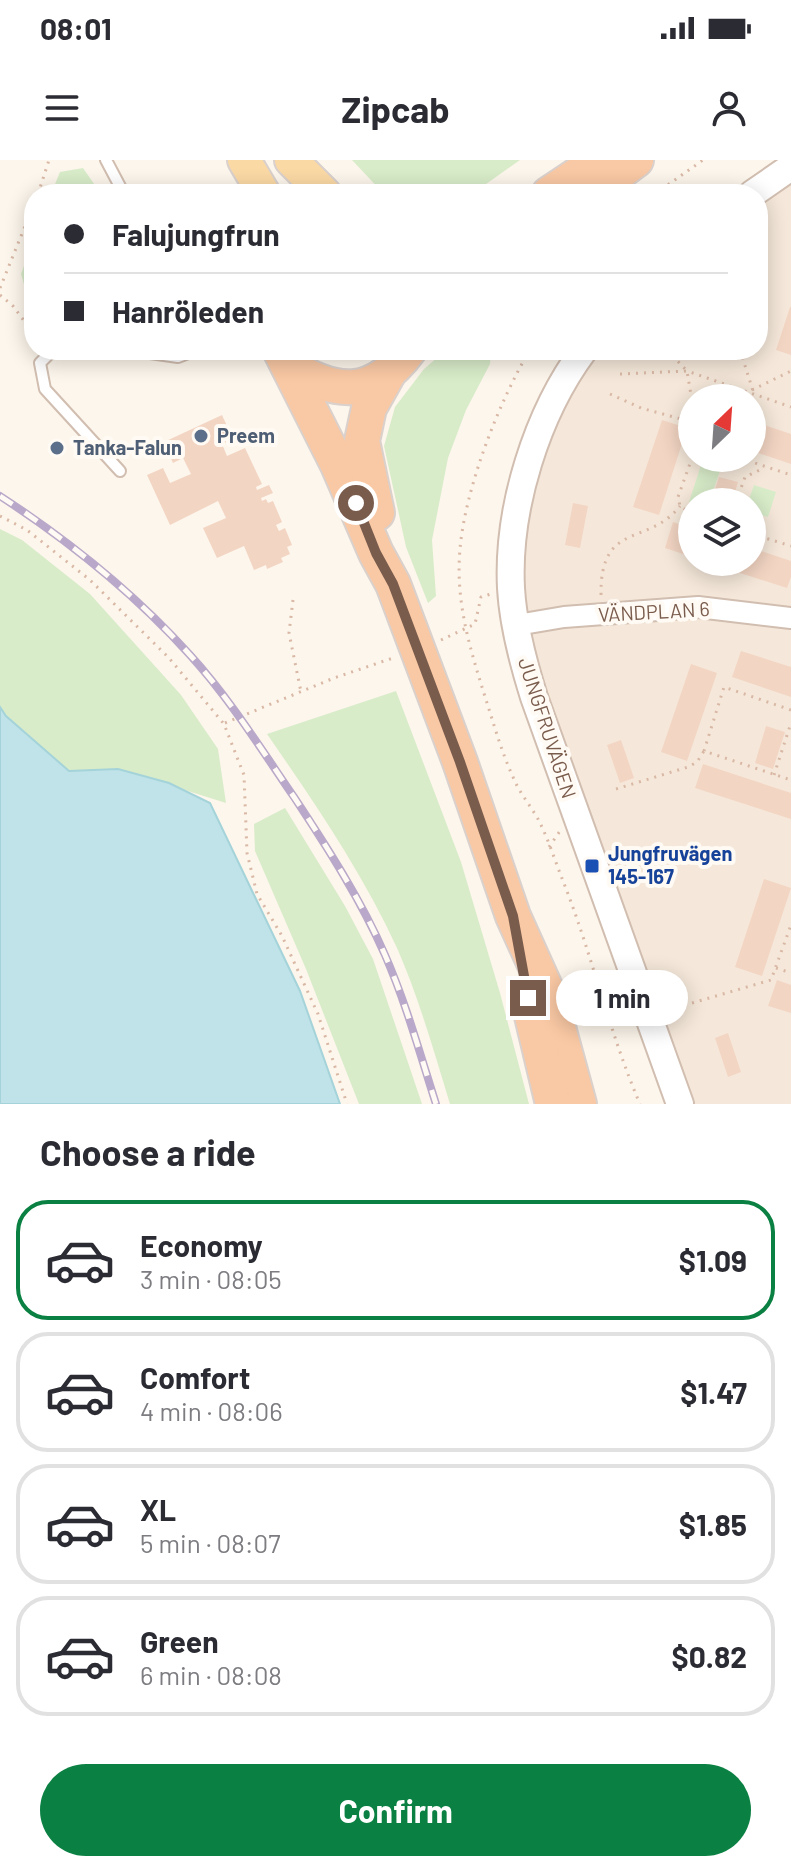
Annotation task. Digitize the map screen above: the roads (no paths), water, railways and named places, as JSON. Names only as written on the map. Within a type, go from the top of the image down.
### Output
[{"type":"highway","points":[[564,184],[600,160]]},
{"type":"highway","points":[[604,184],[636,160]]},
{"type":"highway","points":[[279,360],[393,584],[460,762],[513,916],[550,998],[579,1104]]},
{"type":"highway","points":[[283,360],[314,381],[339,387],[365,385],[403,360]]},
{"type":"highway","points":[[393,584],[362,441],[369,408],[403,360]]},
{"type":"highway","points":[[513,916],[553,1104]]},
{"type":"main road","points":[[244,160],[258,184]]},
{"type":"main road","points":[[291,160],[315,184]]},
{"type":"street","points":[[766,184],[791,167]]},
{"type":"street","name":"JUNGFRUVÄGEN","points":[[577,360],[559,387],[527,466],[511,561],[511,589],[525,668],[548,741],[680,1104]]},
{"type":"street","name":"VÄNDPLAN 6","points":[[517,625],[601,614],[698,607],[791,618]]},
{"type":"lane","points":[[106,160],[119,184]]},
{"type":"lane","points":[[43,360],[40,363],[45,389],[120,471]]},
{"type":"water","points":[[0,707],[6,716],[69,771],[118,769],[169,783],[210,803],[300,991],[340,1104],[0,1104]]},
{"type":"railway","points":[[0,496],[76,550],[147,611],[205,672],[245,724],[331,854],[376,934],[400,992],[436,1104]]},
{"type":"place","name":"Preem","points":[[201,436]]},
{"type":"place","name":"Tanka-Falun","points":[[57,448]]},
{"type":"place","name":"Jungfruvägen 145-167","points":[[592,866]]}]
